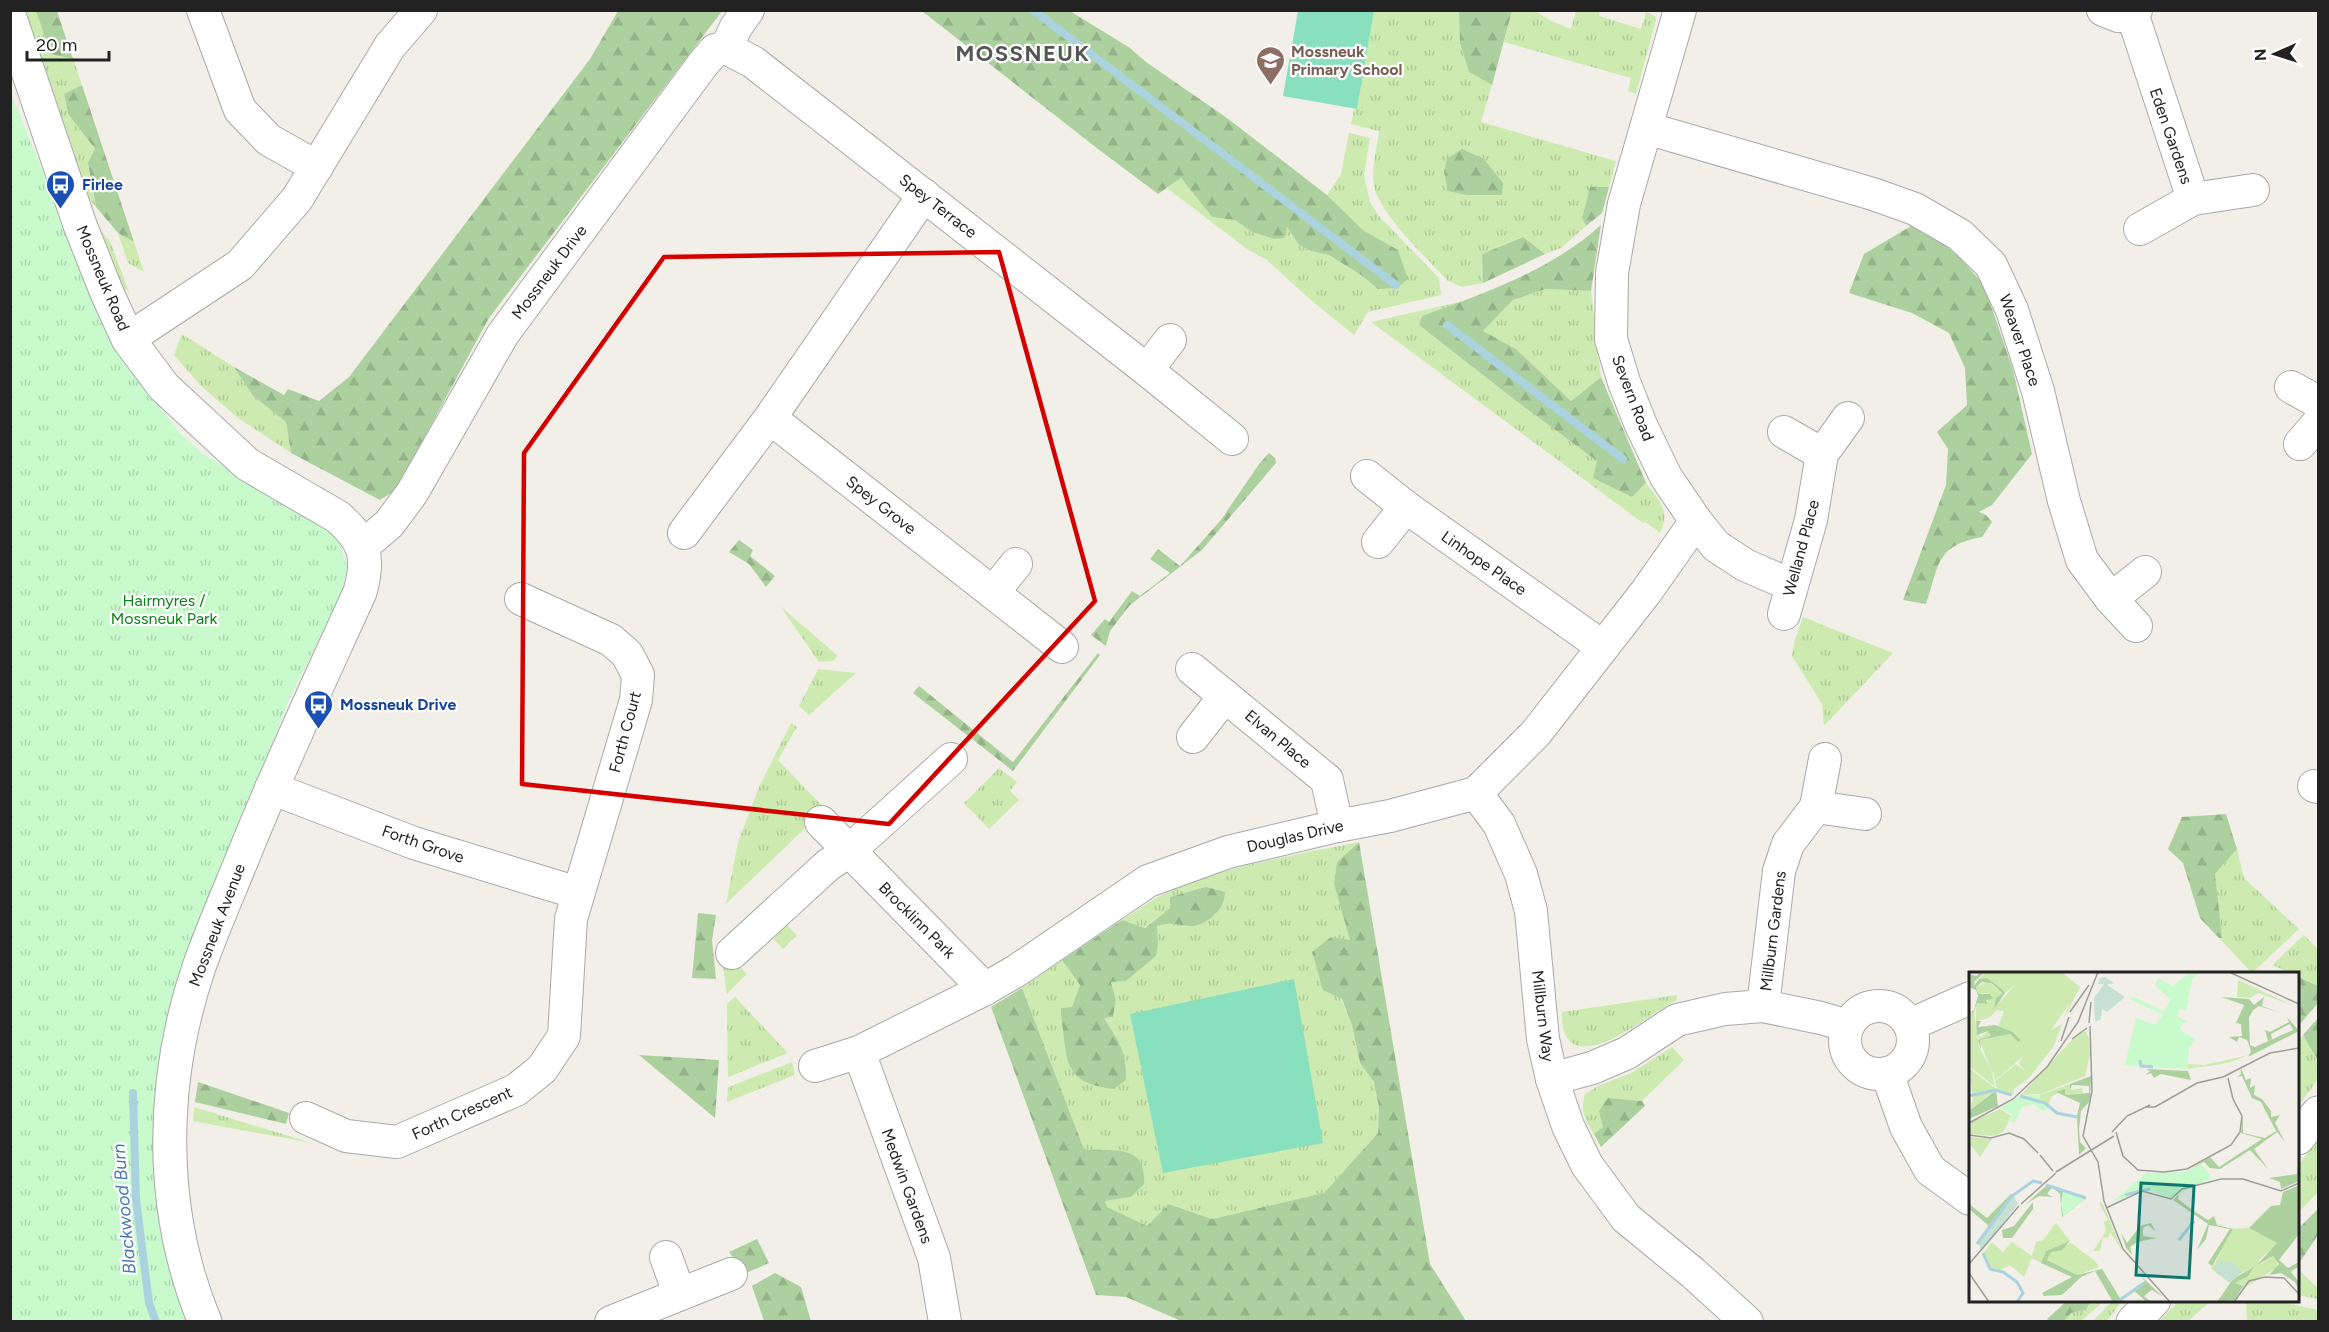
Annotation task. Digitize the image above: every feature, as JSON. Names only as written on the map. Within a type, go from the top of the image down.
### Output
[{"type":"street","points":[[203,10],[240,111],[269,140],[317,166]]},
{"type":"street","points":[[128,339],[240,265],[297,199],[390,46],[421,10]]},
{"type":"street","name":"Mossneuk Drive","points":[[363,546],[389,524],[412,493],[503,334],[703,64],[715,50],[726,48],[736,27],[748,10]]},
{"type":"street","name":"Severn Road","points":[[1680,10],[1624,204],[1612,273],[1611,339],[1624,382],[1666,477],[1716,546],[1745,565],[1788,599]]},
{"type":"street","name":"Eden Gardens","points":[[2124,11],[2193,199],[2253,190]]},
{"type":"street","name":"Mossneuk Road","points":[[10,18],[80,225],[106,293],[128,339],[164,387],[247,464],[338,517],[350,528],[363,546]]},
{"type":"street","name":"Spey Terrace","points":[[726,48],[753,62],[1147,370],[1232,440]]},
{"type":"street","name":"Weaver Place","points":[[1646,128],[1915,208],[1960,235],[1991,265],[2012,310],[2038,391],[2076,542],[2088,570],[2136,626]]},
{"type":"street","points":[[684,533],[770,418],[924,195]]},
{"type":"street","points":[[2140,229],[2193,199]]},
{"type":"street","points":[[1147,370],[1170,340]]},
{"type":"street","points":[[2291,387],[2319,402]]},
{"type":"street","name":"Spey Grove","points":[[770,418],[1062,647]]},
{"type":"street","name":"Welland Place","points":[[1788,599],[1811,520],[1822,454],[1848,418]]},
{"type":"street","points":[[1784,432],[1822,454]]},
{"type":"street","name":"Linhope Place","points":[[1367,476],[1406,507],[1603,647]]},
{"type":"street","points":[[1377,542],[1406,507]]},
{"type":"street","points":[[1476,793],[1536,733],[1646,592],[1696,521]]},
{"type":"street","name":"Mossneuk Avenue","points":[[205,1322],[194,1295],[181,1245],[172,1196],[169,1118],[186,1010],[199,966],[271,788],[360,592],[366,571],[363,546]]},
{"type":"street","points":[[993,593],[1016,564]]},
{"type":"street","points":[[2111,599],[2145,572]]},
{"type":"street","name":"Forth Court","points":[[521,598],[552,615],[611,640],[627,654],[638,675],[636,700],[578,893]]},
{"type":"street","name":"Elvan Place","points":[[1192,669],[1327,780],[1337,826]]},
{"type":"street","points":[[1193,737],[1225,696]]},
{"type":"street","points":[[732,953],[828,865],[849,852],[951,759]]},
{"type":"street","name":"Millburn Gardens","points":[[1763,1006],[1779,871],[1788,844],[1816,807],[1826,759]]},
{"type":"street","name":"Forth Grove","points":[[271,788],[414,843],[578,893]]},
{"type":"street","name":"Douglas Drive","points":[[815,1066],[859,1052],[1016,971],[1148,881],[1228,852],[1390,816],[1476,793]]},
{"type":"street","name":"Millburn Way","points":[[1476,793],[1499,824],[1521,874],[1531,911],[1543,1039],[1552,1078],[1568,1126],[1587,1165],[1626,1218],[1693,1273],[1747,1322]]},
{"type":"street","points":[[1816,807],[1865,814]]},
{"type":"street","name":"Brocklinn Park","points":[[821,822],[985,988]]},
{"type":"street","name":"Forth Crescent","points":[[306,1118],[346,1136],[398,1142],[516,1090],[542,1069],[564,1036],[571,919],[578,893]]},
{"type":"street","points":[[1910,1025],[1969,999]]},
{"type":"street","name":"Millburn Gardens","points":[[1552,1078],[1592,1068],[1627,1053],[1677,1020],[1725,1009],[1763,1006],[1848,1026]]},
{"type":"street","points":[[1873,1006],[1894,1009],[1904,1016],[1910,1025],[1913,1042],[1908,1058],[1902,1065],[1887,1073],[1868,1072],[1853,1062],[1845,1045],[1848,1026],[1854,1017],[1873,1006]]},
{"type":"street","name":"Medwin Gardens","points":[[859,1052],[934,1258],[945,1322]]},
{"type":"street","points":[[1887,1073],[1906,1127],[1930,1170],[1969,1198]]},
{"type":"street","points":[[2299,1137],[2319,1113]]},
{"type":"street","points":[[666,1257],[680,1293]]},
{"type":"street","points":[[610,1322],[731,1274]]},
{"type":"street","points":[[2133,1322],[2152,1302]]},
{"type":"highlighted area","points":[[999,252],[1095,601],[889,824],[522,784],[524,453],[664,257]]},
{"type":"green space","points":[[22,11],[36,11],[52,54],[73,59],[82,85],[64,95],[68,114],[95,150],[88,164],[96,207],[84,193]]},
{"type":"green space","points":[[36,11],[57,11],[73,59],[51,54]]},
{"type":"green space","points":[[618,11],[722,11],[489,318],[396,490],[380,500],[291,453],[286,422],[253,396],[234,367],[284,395],[288,389],[319,401],[349,377],[590,59]]},
{"type":"green space","points":[[922,11],[1070,11],[1130,48],[1146,62],[1227,118],[1327,195],[1363,230],[1398,250],[1408,279],[1397,288],[1378,289],[1361,275],[1329,255],[1311,251],[1299,245],[1287,227],[1284,238],[1274,239],[1252,232],[1235,220],[1212,217],[1181,178],[1158,194]]},
{"type":"green space","points":[[1298,11],[1374,11],[1357,109],[1283,96]]},
{"type":"green space","points":[[1374,11],[1459,11],[1469,72],[1492,85],[1481,122],[1616,161],[1609,187],[1590,187],[1582,218],[1586,226],[1561,248],[1545,254],[1522,237],[1482,254],[1483,283],[1462,287],[1448,281],[1405,236],[1378,197],[1373,172],[1379,131],[1351,124],[1354,109],[1357,109]]},
{"type":"green space","points":[[1459,11],[1512,11],[1492,85],[1469,72],[1460,43]]},
{"type":"green space","points":[[1512,11],[1535,11],[1571,29],[1576,11],[1600,11],[1599,16],[1641,29],[1646,12],[1655,16],[1656,20],[1636,94],[1628,91],[1631,78],[1504,42]]},
{"type":"green space","points":[[82,85],[134,242],[118,233],[96,207],[88,163],[95,149],[68,114],[64,94]]},
{"type":"green space","name":"Hairmyres / Mossneuk Park","points":[[10,92],[100,310],[127,367],[181,434],[203,454],[324,525],[340,543],[347,568],[342,593],[289,700],[194,943],[164,1045],[194,1321],[11,1321]]},
{"type":"green space","points":[[1349,133],[1370,138],[1364,175],[1370,202],[1378,215],[1439,278],[1441,295],[1368,312],[1354,335],[1306,296],[1267,260],[1247,249],[1167,188],[1181,178],[1212,217],[1235,220],[1252,232],[1286,226],[1299,245],[1311,251],[1329,255],[1361,275],[1378,289],[1398,250],[1363,230],[1327,195],[1341,174]]},
{"type":"green space","points":[[1462,149],[1484,159],[1503,183],[1502,195],[1467,195],[1448,191],[1444,172],[1447,159]]},
{"type":"green space","points":[[1590,187],[1609,187],[1602,213],[1586,226],[1582,218]]},
{"type":"green space","points":[[1601,225],[1591,291],[1546,289],[1513,300],[1483,331],[1516,349],[1571,401],[1601,377],[1646,483],[1632,497],[1593,478],[1597,461],[1419,325],[1422,316],[1469,299],[1539,268],[1561,255]]},
{"type":"green space","points":[[1911,226],[1934,236],[1961,259],[1984,285],[2013,370],[2032,454],[1992,505],[1979,512],[1986,515],[1992,522],[1982,537],[1955,546],[1942,559],[1926,604],[1903,600],[1946,485],[1948,449],[1937,432],[1967,405],[1965,368],[1949,333],[1912,313],[1849,293],[1864,254]]},
{"type":"green space","points":[[98,228],[110,241],[129,292],[116,281]]},
{"type":"green space","points":[[118,233],[134,242],[144,272],[128,263]]},
{"type":"green space","points":[[1523,237],[1545,254],[1483,283],[1482,254]]},
{"type":"green space","points":[[1546,289],[1591,291],[1601,377],[1571,401],[1516,349],[1483,331],[1513,300]]},
{"type":"green space","points":[[1472,299],[1422,316],[1419,325],[1597,461],[1632,497],[1646,483],[1659,500],[1664,512],[1660,533],[1645,522],[1643,523],[1371,322]]},
{"type":"green space","points":[[182,334],[234,367],[253,396],[286,422],[291,453],[238,418],[201,386],[174,355]]},
{"type":"green space","points":[[1269,453],[1275,458],[1276,463],[1202,550],[1130,605],[1110,631],[1106,646],[1091,635],[1105,619],[1109,622],[1132,591],[1140,596],[1170,573],[1150,559],[1158,549],[1180,566],[1221,520]]},
{"type":"green space","points":[[739,540],[753,550],[750,556],[775,576],[766,587],[749,564],[729,552]]},
{"type":"green space","points":[[780,606],[838,656],[833,661],[819,662]]},
{"type":"green space","points":[[1803,617],[1893,653],[1824,726],[1822,704],[1792,656]]},
{"type":"green space","points":[[1098,653],[1100,655],[1013,771],[913,693],[919,686],[1013,762]]},
{"type":"green space","points":[[818,669],[856,673],[809,715],[799,706]]},
{"type":"green space","points":[[791,723],[797,727],[778,760],[825,809],[726,904],[738,842],[759,787]]},
{"type":"green space","points":[[999,768],[1017,782],[1010,791],[1019,800],[989,829],[964,803]]},
{"type":"green space","points":[[2226,814],[2237,849],[2215,874],[2222,938],[2219,938],[2200,918],[2183,863],[2168,849],[2182,817]]},
{"type":"green space","points":[[1359,842],[1337,862],[1343,913],[1350,940],[1341,999],[1352,1025],[1360,1063],[1374,1082],[1379,1107],[1378,1133],[1324,1193],[1212,1219],[1170,1204],[1147,1226],[1106,1207],[1104,1201],[1131,1197],[1144,1184],[1127,1152],[1084,1149],[1022,988],[1062,960],[1080,985],[1072,1007],[1061,1008],[1067,1053],[1116,1036],[1104,1018],[1113,1017],[1116,1000],[1111,982],[1126,981],[1137,971],[1158,944],[1157,926],[1169,922],[1187,926],[1181,895],[1170,897],[1170,908],[1144,928],[1122,920],[1162,895],[1209,876],[1258,862]]},
{"type":"green space","points":[[1359,842],[1430,1264],[1466,1321],[1181,1321],[1126,1297],[1096,1295],[991,1007],[1022,988],[1084,1149],[1126,1152],[1140,1162],[1144,1171],[1144,1184],[1131,1197],[1105,1201],[1107,1207],[1147,1226],[1169,1204],[1212,1219],[1324,1193],[1378,1133],[1379,1107],[1374,1082],[1360,1063],[1352,1025],[1342,999],[1323,990],[1312,952],[1331,937],[1350,940],[1334,884],[1337,862]]},
{"type":"green space","points":[[2237,849],[2244,878],[2299,929],[2253,972],[2219,938],[2221,938],[2215,874]]},
{"type":"green space","points":[[1206,887],[1225,892],[1220,909],[1212,917],[1204,923],[1191,926],[1166,924],[1157,926],[1156,956],[1126,981],[1111,982],[1116,1000],[1113,1017],[1104,1018],[1121,1048],[1126,1080],[1114,1089],[1084,1081],[1070,1066],[1061,1015],[1061,1008],[1072,1007],[1080,985],[1062,960],[1122,920],[1145,928],[1170,908],[1170,897]]},
{"type":"green space","points":[[698,913],[716,915],[712,940],[716,979],[692,978]]},
{"type":"green space","points":[[778,916],[797,935],[783,949],[765,930]]},
{"type":"green space","points":[[2304,935],[2318,949],[2318,986],[2299,977],[2299,972],[2288,972],[2272,965]]},
{"type":"green space","points":[[720,946],[747,974],[727,994]]},
{"type":"green space","points":[[2299,977],[2318,986],[2318,1003],[2301,1023],[2299,1021]]},
{"type":"green space","points":[[1294,979],[1323,1143],[1163,1173],[1130,1014]]},
{"type":"green space","points":[[1677,995],[1677,1000],[1618,1036],[1600,1044],[1584,1047],[1572,1043],[1563,1029],[1562,1012]]},
{"type":"green space","points":[[735,997],[788,1053],[728,1077],[727,1004]]},
{"type":"green space","points":[[2318,1018],[2318,1061],[2303,1035]]},
{"type":"green space","points":[[2303,1035],[2315,1058],[2319,1072],[2313,1086],[2299,1105],[2299,1042]]},
{"type":"green space","points":[[1672,1047],[1684,1060],[1642,1101],[1608,1098],[1603,1127],[1594,1134],[1584,1115],[1585,1094],[1598,1086],[1631,1073]]},
{"type":"green space","points":[[639,1055],[719,1060],[715,1118]]},
{"type":"green space","points":[[792,1062],[795,1075],[727,1102],[728,1087]]},
{"type":"green space","points":[[198,1082],[289,1113],[286,1124],[195,1102]]},
{"type":"green space","points":[[1608,1098],[1642,1101],[1645,1106],[1601,1147],[1594,1134],[1603,1127],[1599,1111]]},
{"type":"green space","points":[[194,1107],[312,1143],[193,1121]]},
{"type":"green space","points":[[2318,1140],[2318,1192],[2299,1212],[2299,1164]]},
{"type":"green space","points":[[2318,1209],[2318,1235],[2299,1264],[2299,1228]]},
{"type":"green space","points":[[757,1239],[769,1263],[746,1273],[729,1252]]},
{"type":"green space","points":[[2299,1270],[2318,1288],[2318,1299],[2299,1295]]},
{"type":"green space","points":[[775,1273],[801,1287],[811,1321],[764,1321],[752,1286]]},
{"type":"green space","points":[[2066,1302],[2090,1302],[2086,1310],[2071,1313],[2064,1321],[2047,1319]]},
{"type":"green space","points":[[2090,1302],[2103,1302],[2081,1321],[2064,1322],[2070,1313],[2086,1310]]},
{"type":"green space","points":[[2111,1302],[2121,1302],[2107,1321],[2093,1321]]},
{"type":"green space","points":[[2178,1302],[2210,1302],[2188,1321],[2159,1321]]},
{"type":"green space","points":[[2246,1302],[2282,1302],[2318,1310],[2318,1321],[2247,1321]]},
{"type":"waterway","points":[[1033,10],[1396,285]]},
{"type":"waterway","points":[[1447,325],[1623,459]]},
{"type":"waterway","name":"Blackwood Burn","points":[[133,1093],[136,1199],[149,1303],[156,1322]]},
{"type":"place","name":"Mossneuk Primary School","points":[[1270,86]]},
{"type":"place","name":"Firlee","points":[[61,210]]},
{"type":"place","name":"Mossneuk Drive","points":[[319,730]]},
{"type":"district","name":"MOSSNEUK","points":[[1023,53]]}]
